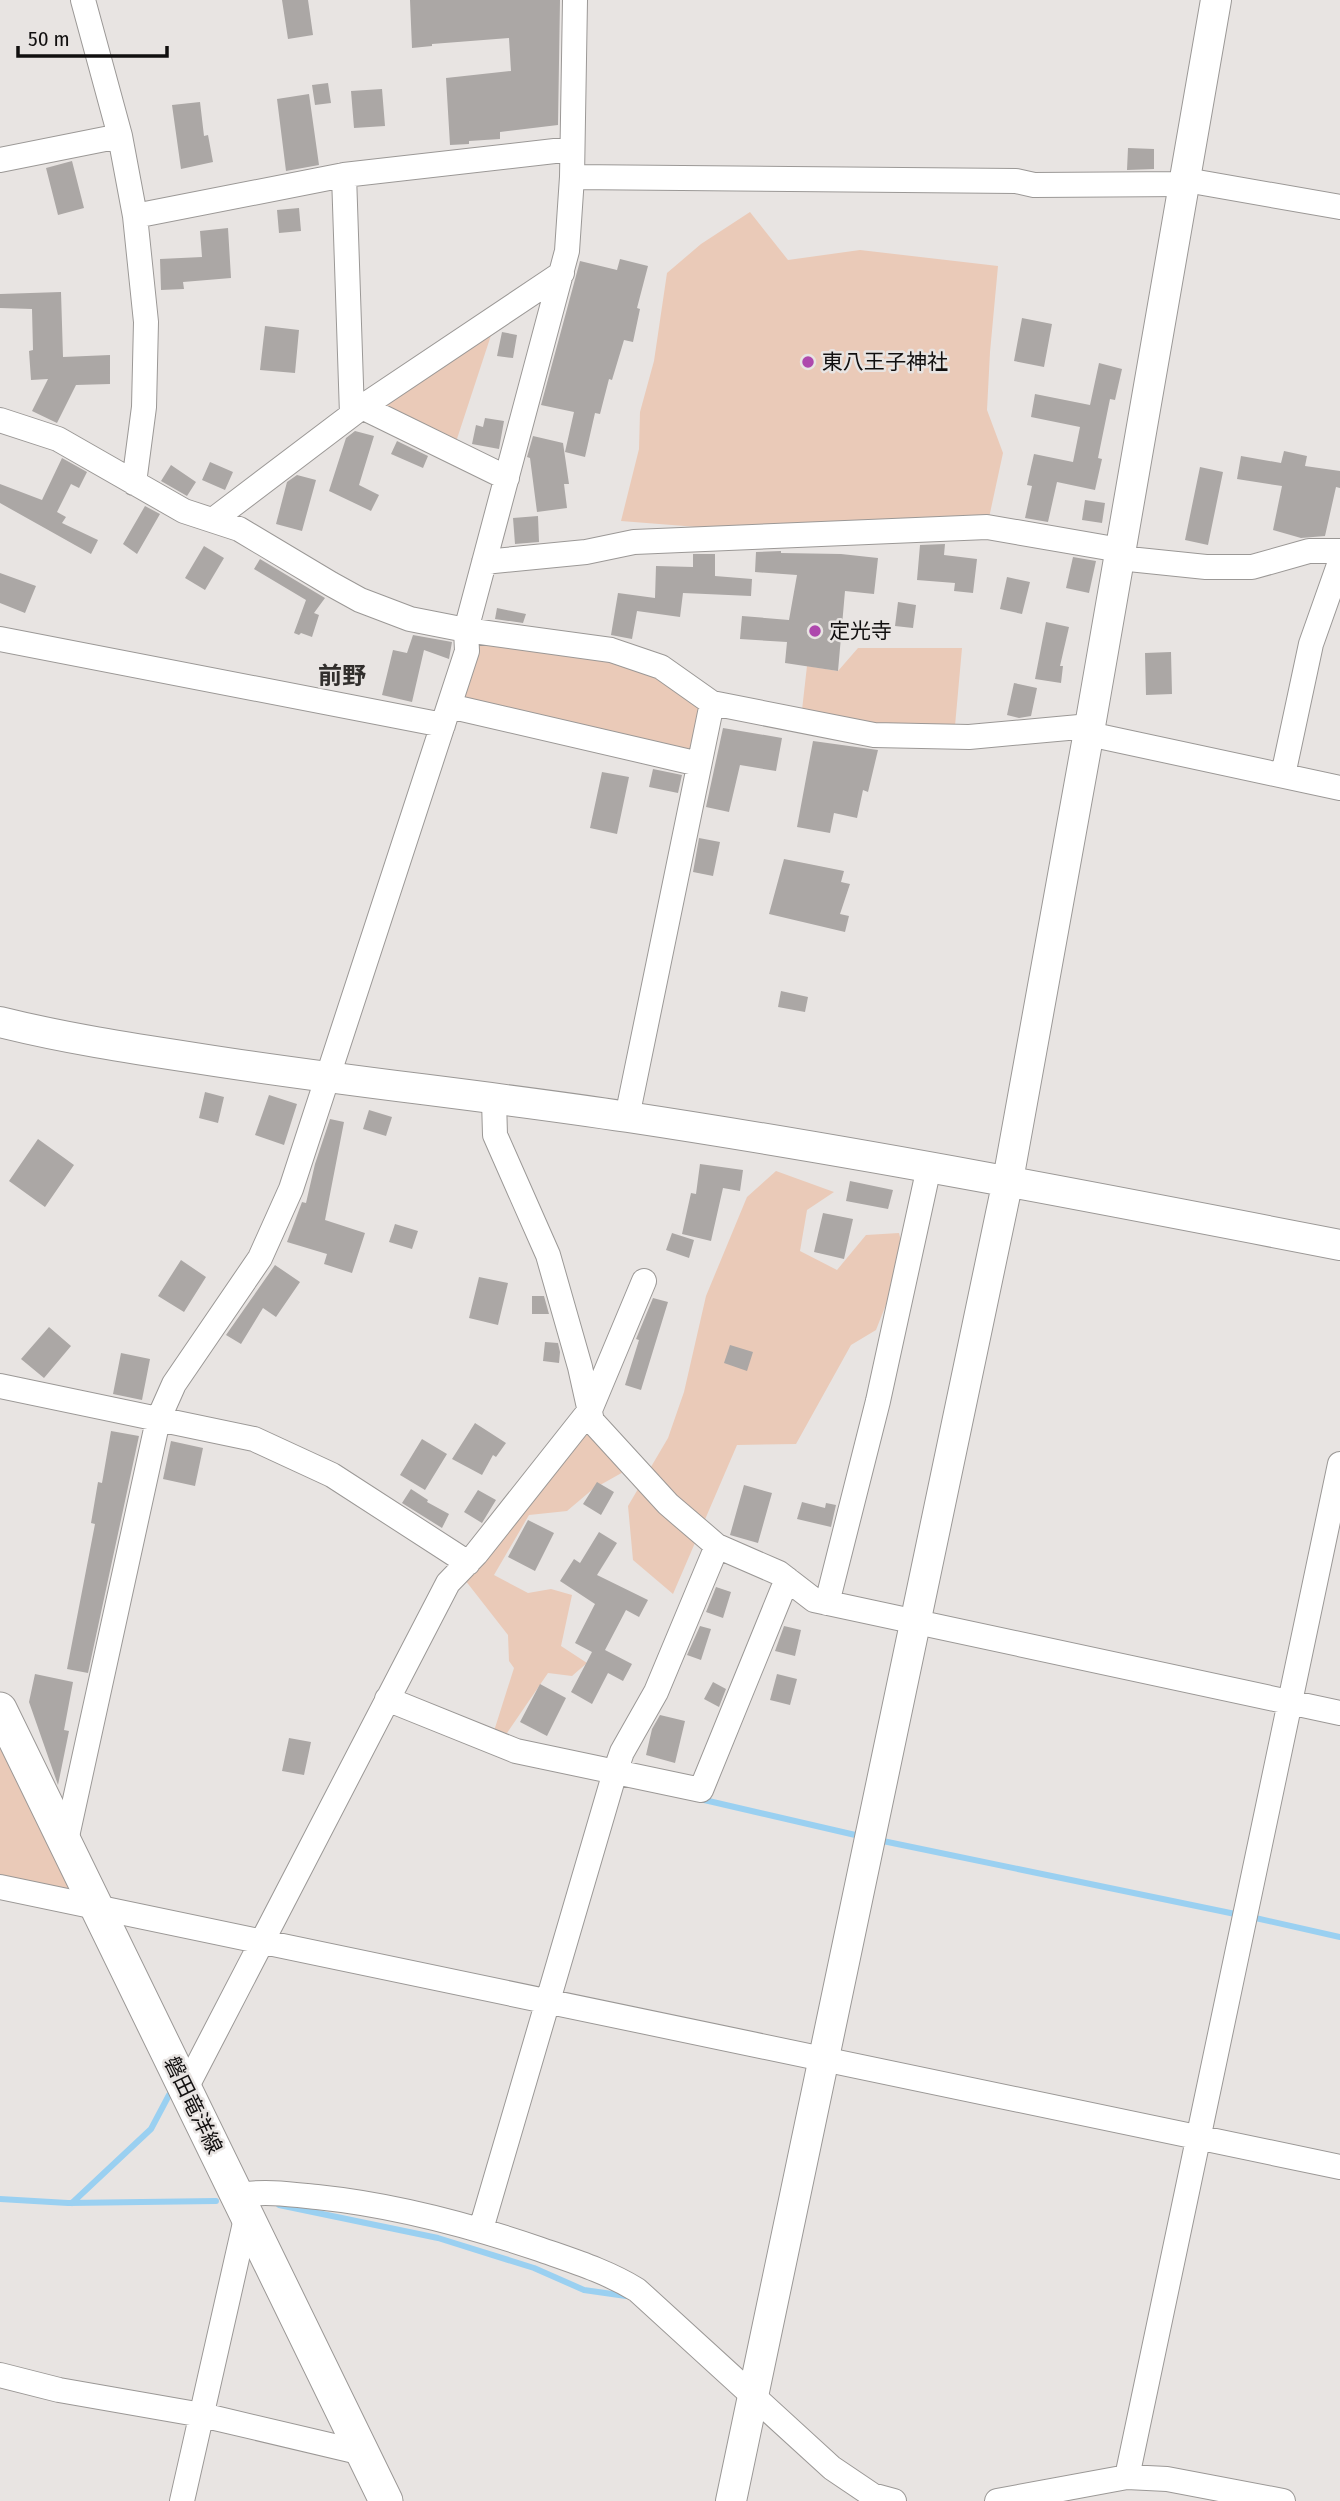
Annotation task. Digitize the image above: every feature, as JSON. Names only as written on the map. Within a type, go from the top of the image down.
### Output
[{"type":"main road","name":"磐田竜洋線","points":[[0,1709],[386,2501]]},
{"type":"street","points":[[83,0],[120,136],[135,216],[146,322],[144,407],[134,483]]},
{"type":"street","points":[[66,1841],[158,1420],[174,1384],[260,1258],[291,1189],[467,651],[466,630],[567,251],[572,177],[575,0]]},
{"type":"street","points":[[731,2501],[1009,1180],[1216,0]]},
{"type":"street","points":[[0,160],[120,136]]},
{"type":"street","points":[[135,216],[344,175],[572,149]]},
{"type":"street","points":[[344,175],[357,410]]},
{"type":"street","points":[[572,177],[1016,181],[1034,185],[1186,182],[1340,207]]},
{"type":"street","points":[[213,520],[357,410],[562,273]]},
{"type":"street","points":[[357,410],[507,478]]},
{"type":"street","points":[[0,420],[58,439],[184,511],[239,529],[360,600],[410,619],[466,630],[611,650],[661,667],[712,703],[874,736],[969,737],[1090,730],[1340,788]]},
{"type":"street","points":[[484,562],[586,552],[634,542],[987,527],[1119,554],[1206,567],[1252,567],[1309,551],[1333,555]]},
{"type":"street","points":[[1283,775],[1311,644],[1340,534]]},
{"type":"street","points":[[0,639],[446,715],[699,764]]},
{"type":"street","points":[[627,1117],[712,703]]},
{"type":"street","points":[[0,1022],[86,1040],[328,1078],[627,1117],[1009,1180],[1340,1245]]},
{"type":"street","points":[[494,1100],[495,1135],[548,1255],[592,1421],[668,1504],[717,1546],[779,1573],[814,1600],[1340,1713]]},
{"type":"street","points":[[827,1603],[880,1393],[929,1167]]},
{"type":"street","points":[[185,2090],[448,1583],[468,1563],[590,1410],[644,1280]]},
{"type":"street","points":[[0,1386],[254,1439],[332,1475],[468,1563]]},
{"type":"street","points":[[1127,2477],[1340,1464]]},
{"type":"street","points":[[481,2229],[615,1772],[622,1752],[656,1692],[717,1546]]},
{"type":"street","points":[[387,1699],[516,1751],[701,1790],[787,1579]]},
{"type":"street","points":[[0,1887],[1340,2167]]},
{"type":"street","points":[[182,2501],[202,2415],[242,2205],[264,2192],[358,2201],[424,2214],[481,2229],[612,2274],[637,2290],[832,2468],[873,2495],[894,2501]]},
{"type":"street","points":[[0,2375],[59,2390],[202,2415],[363,2453]]},
{"type":"street","points":[[997,2501],[1127,2477],[1167,2479],[1283,2501]]},
{"type":"shaded area","points":[[750,212],[788,260],[860,250],[998,266],[987,410],[1003,453],[987,527],[798,535],[621,521],[639,449],[640,412],[654,361],[667,273],[701,244]]},
{"type":"shaded area","points":[[497,317],[453,451],[362,407]]},
{"type":"shaded area","points":[[466,630],[611,650],[712,703],[699,764],[449,706]]},
{"type":"shaded area","points":[[858,648],[962,648],[954,737],[802,710],[807,666],[838,671]]},
{"type":"shaded area","points":[[776,1171],[834,1192],[807,1210],[800,1251],[837,1270],[866,1235],[899,1233],[902,1245],[894,1284],[876,1330],[851,1345],[796,1444],[737,1445],[673,1594],[633,1560],[628,1506],[668,1438],[684,1392],[706,1296],[747,1197]]},
{"type":"shaded area","points":[[584,1417],[634,1466],[593,1489],[567,1511],[529,1515],[494,1575],[528,1593],[551,1589],[572,1595],[561,1646],[587,1663],[572,1676],[548,1673],[507,1733],[494,1731],[514,1668],[509,1661],[508,1635],[465,1580]]},
{"type":"shaded area","points":[[0,1739],[78,1895],[0,1884]]},
{"type":"building","points":[[282,0],[308,0],[313,35],[288,39]]},
{"type":"building","points":[[410,0],[560,0],[558,125],[500,132],[500,139],[450,145],[446,78],[511,71],[509,38],[412,48]]},
{"type":"building","points":[[328,83],[331,103],[315,105],[312,85]]},
{"type":"building","points":[[382,89],[385,126],[354,128],[351,91]]},
{"type":"building","points":[[309,94],[319,165],[286,171],[277,99]]},
{"type":"building","points":[[200,102],[204,136],[208,135],[213,162],[181,169],[172,105]]},
{"type":"building","points":[[1128,148],[1154,149],[1154,169],[1127,170]]},
{"type":"building","points":[[72,161],[84,208],[58,215],[46,168]]},
{"type":"building","points":[[299,208],[301,231],[279,233],[277,210]]},
{"type":"building","points":[[228,228],[231,278],[183,282],[184,289],[161,290],[160,259],[202,257],[200,231]]},
{"type":"building","points":[[620,259],[648,266],[637,308],[640,309],[633,342],[624,340],[612,380],[609,379],[600,414],[595,413],[585,457],[565,452],[574,412],[541,405],[580,261],[617,270]]},
{"type":"building","points":[[61,292],[63,357],[110,355],[110,384],[76,385],[57,423],[32,411],[48,379],[31,380],[29,351],[33,350],[32,309],[0,308],[0,294]]},
{"type":"building","points":[[1022,318],[1052,324],[1044,367],[1014,361]]},
{"type":"building","points":[[265,326],[299,330],[295,373],[260,370]]},
{"type":"building","points":[[502,332],[517,335],[513,358],[497,356]]},
{"type":"building","points":[[1099,363],[1122,369],[1115,400],[1110,399],[1098,458],[1102,459],[1095,490],[1057,482],[1048,522],[1025,518],[1032,486],[1027,485],[1034,454],[1073,462],[1080,427],[1031,417],[1035,394],[1090,405]]},
{"type":"building","points":[[485,418],[504,421],[499,449],[472,444],[476,425],[483,427]]},
{"type":"building","points":[[355,431],[374,436],[359,485],[379,495],[371,511],[329,491],[346,438]]},
{"type":"building","points":[[533,436],[563,443],[569,484],[564,484],[567,508],[537,512],[530,458],[527,457]]},
{"type":"building","points":[[397,441],[428,456],[423,468],[391,454]]},
{"type":"building","points":[[1284,451],[1307,456],[1305,466],[1340,471],[1340,488],[1336,487],[1325,536],[1301,538],[1273,530],[1282,486],[1237,479],[1241,456],[1281,463]]},
{"type":"building","points":[[62,458],[87,472],[79,488],[71,484],[57,512],[66,517],[62,523],[98,540],[91,554],[0,503],[0,484],[42,500]]},
{"type":"building","points":[[210,462],[233,472],[225,490],[202,480]]},
{"type":"building","points":[[171,465],[196,482],[187,496],[161,481]]},
{"type":"building","points":[[1200,467],[1223,472],[1208,545],[1185,540]]},
{"type":"building","points":[[297,475],[316,480],[302,531],[276,524],[287,482]]},
{"type":"building","points":[[1085,500],[1105,503],[1102,523],[1082,520]]},
{"type":"building","points":[[145,506],[160,514],[137,554],[123,544]]},
{"type":"building","points":[[538,516],[539,542],[515,544],[513,518]]},
{"type":"building","points":[[945,544],[944,555],[977,559],[973,593],[954,591],[955,583],[917,580],[920,545]]},
{"type":"building","points":[[204,546],[224,558],[205,590],[185,578]]},
{"type":"building","points":[[781,551],[878,558],[874,594],[845,591],[838,671],[785,663],[787,642],[740,639],[742,616],[789,620],[797,575],[755,572],[756,552]]},
{"type":"building","points":[[693,554],[715,554],[715,576],[752,579],[751,596],[683,593],[680,617],[637,611],[632,639],[611,635],[618,593],[655,598],[656,566],[693,567]]},
{"type":"building","points":[[1073,557],[1096,561],[1089,593],[1066,588]]},
{"type":"building","points":[[260,559],[325,598],[314,613],[319,615],[312,637],[294,633],[306,600],[254,569]]},
{"type":"building","points":[[0,573],[36,586],[25,613],[0,603]]},
{"type":"building","points":[[1007,577],[1030,582],[1022,614],[1000,609]]},
{"type":"building","points":[[898,602],[916,605],[913,628],[895,626]]},
{"type":"building","points":[[497,608],[526,614],[523,623],[495,619]]},
{"type":"building","points":[[1046,622],[1069,627],[1060,666],[1063,666],[1061,683],[1035,679]]},
{"type":"building","points":[[413,635],[452,642],[449,659],[424,650],[412,702],[382,695],[393,650],[407,653]]},
{"type":"building","points":[[1171,652],[1172,694],[1146,695],[1145,653]]},
{"type":"building","points":[[1014,683],[1037,688],[1031,716],[1019,718],[1007,715]]},
{"type":"building","points":[[723,728],[782,738],[776,771],[740,765],[729,812],[706,807]]},
{"type":"building","points":[[813,741],[878,750],[868,792],[863,790],[857,818],[834,813],[830,833],[797,827]]},
{"type":"building","points":[[653,769],[682,775],[678,793],[649,787]]},
{"type":"building","points":[[602,772],[629,777],[617,834],[590,828]]},
{"type":"building","points":[[699,838],[720,842],[713,876],[693,872]]},
{"type":"building","points":[[784,859],[844,871],[841,882],[850,884],[840,914],[849,916],[845,932],[769,914]]},
{"type":"building","points":[[781,991],[808,997],[805,1012],[778,1007]]},
{"type":"building","points":[[205,1092],[224,1097],[218,1123],[199,1118]]},
{"type":"building","points":[[269,1095],[297,1104],[284,1145],[255,1135]]},
{"type":"building","points":[[369,1110],[392,1117],[386,1136],[363,1129]]},
{"type":"building","points":[[330,1119],[344,1122],[325,1220],[365,1233],[352,1273],[324,1264],[327,1254],[287,1242],[302,1202],[306,1203]]},
{"type":"building","points":[[38,1139],[74,1165],[45,1207],[9,1181]]},
{"type":"building","points":[[700,1164],[743,1170],[740,1191],[723,1188],[711,1241],[682,1234],[691,1193],[696,1194]]},
{"type":"building","points":[[850,1181],[893,1190],[888,1209],[846,1201]]},
{"type":"building","points":[[823,1213],[853,1219],[844,1259],[814,1252]]},
{"type":"building","points":[[395,1224],[418,1231],[412,1249],[389,1242]]},
{"type":"building","points":[[672,1233],[694,1240],[689,1258],[666,1250]]},
{"type":"building","points":[[181,1260],[206,1277],[184,1312],[158,1296]]},
{"type":"building","points":[[275,1265],[300,1282],[276,1317],[263,1308],[241,1344],[226,1335]]},
{"type":"building","points":[[479,1277],[508,1283],[498,1325],[469,1318]]},
{"type":"building","points":[[532,1296],[544,1296],[549,1314],[532,1314]]},
{"type":"building","points":[[653,1298],[668,1302],[641,1390],[625,1385],[639,1340],[636,1339]]},
{"type":"building","points":[[49,1327],[71,1346],[44,1378],[21,1359]]},
{"type":"building","points":[[545,1342],[558,1343],[559,1363],[543,1361]]},
{"type":"building","points":[[730,1345],[753,1352],[747,1371],[724,1363]]},
{"type":"building","points":[[121,1353],[150,1359],[142,1400],[113,1394]]},
{"type":"building","points":[[475,1423],[506,1443],[496,1457],[493,1455],[482,1475],[452,1459]]},
{"type":"building","points":[[111,1431],[139,1436],[88,1673],[67,1669],[95,1524],[91,1523],[98,1482],[102,1483]]},
{"type":"building","points":[[422,1439],[447,1454],[425,1490],[400,1475]]},
{"type":"building","points":[[171,1441],[203,1448],[195,1486],[163,1479]]},
{"type":"building","points":[[597,1482],[614,1492],[601,1515],[583,1504]]},
{"type":"building","points":[[744,1485],[772,1493],[758,1543],[730,1535]]},
{"type":"building","points":[[411,1489],[449,1514],[442,1528],[402,1503]]},
{"type":"building","points":[[478,1490],[496,1500],[482,1523],[464,1512]]},
{"type":"building","points":[[802,1502],[825,1508],[826,1503],[836,1505],[831,1527],[797,1519]]},
{"type":"building","points":[[528,1520],[554,1533],[535,1571],[508,1557]]},
{"type":"building","points":[[599,1532],[617,1543],[597,1575],[648,1600],[639,1617],[626,1610],[605,1650],[632,1664],[623,1681],[608,1673],[592,1704],[571,1692],[592,1652],[575,1643],[595,1604],[560,1581],[574,1559],[580,1563]]},
{"type":"building","points":[[716,1587],[731,1592],[723,1618],[706,1612]]},
{"type":"building","points":[[700,1626],[711,1629],[701,1660],[687,1655]]},
{"type":"building","points":[[784,1626],[801,1630],[795,1656],[775,1651]]},
{"type":"building","points":[[35,1674],[73,1682],[64,1730],[69,1731],[58,1785],[29,1702]]},
{"type":"building","points":[[777,1674],[797,1679],[790,1705],[770,1700]]},
{"type":"building","points":[[713,1682],[726,1689],[719,1707],[704,1699]]},
{"type":"building","points":[[540,1684],[566,1698],[547,1736],[520,1722]]},
{"type":"building","points":[[660,1715],[685,1721],[675,1763],[646,1755],[652,1729]]},
{"type":"building","points":[[289,1738],[311,1742],[304,1775],[282,1771]]},
{"type":"waterway","points":[[700,1799],[864,1837]]},
{"type":"waterway","points":[[878,1840],[1240,1915]]},
{"type":"waterway","points":[[1251,1917],[1340,1937]]},
{"type":"waterway","points":[[72,2203],[151,2129],[169,2095]]},
{"type":"waterway","points":[[0,2199],[68,2203],[216,2201]]},
{"type":"waterway","points":[[279,2205],[438,2238],[534,2268],[584,2290],[626,2296]]},
{"type":"place","name":"東八王子神社","points":[[808,362]]},
{"type":"place","name":"定光寺","points":[[815,631]]},
{"type":"district","name":"前野","points":[[342,676]]}]
